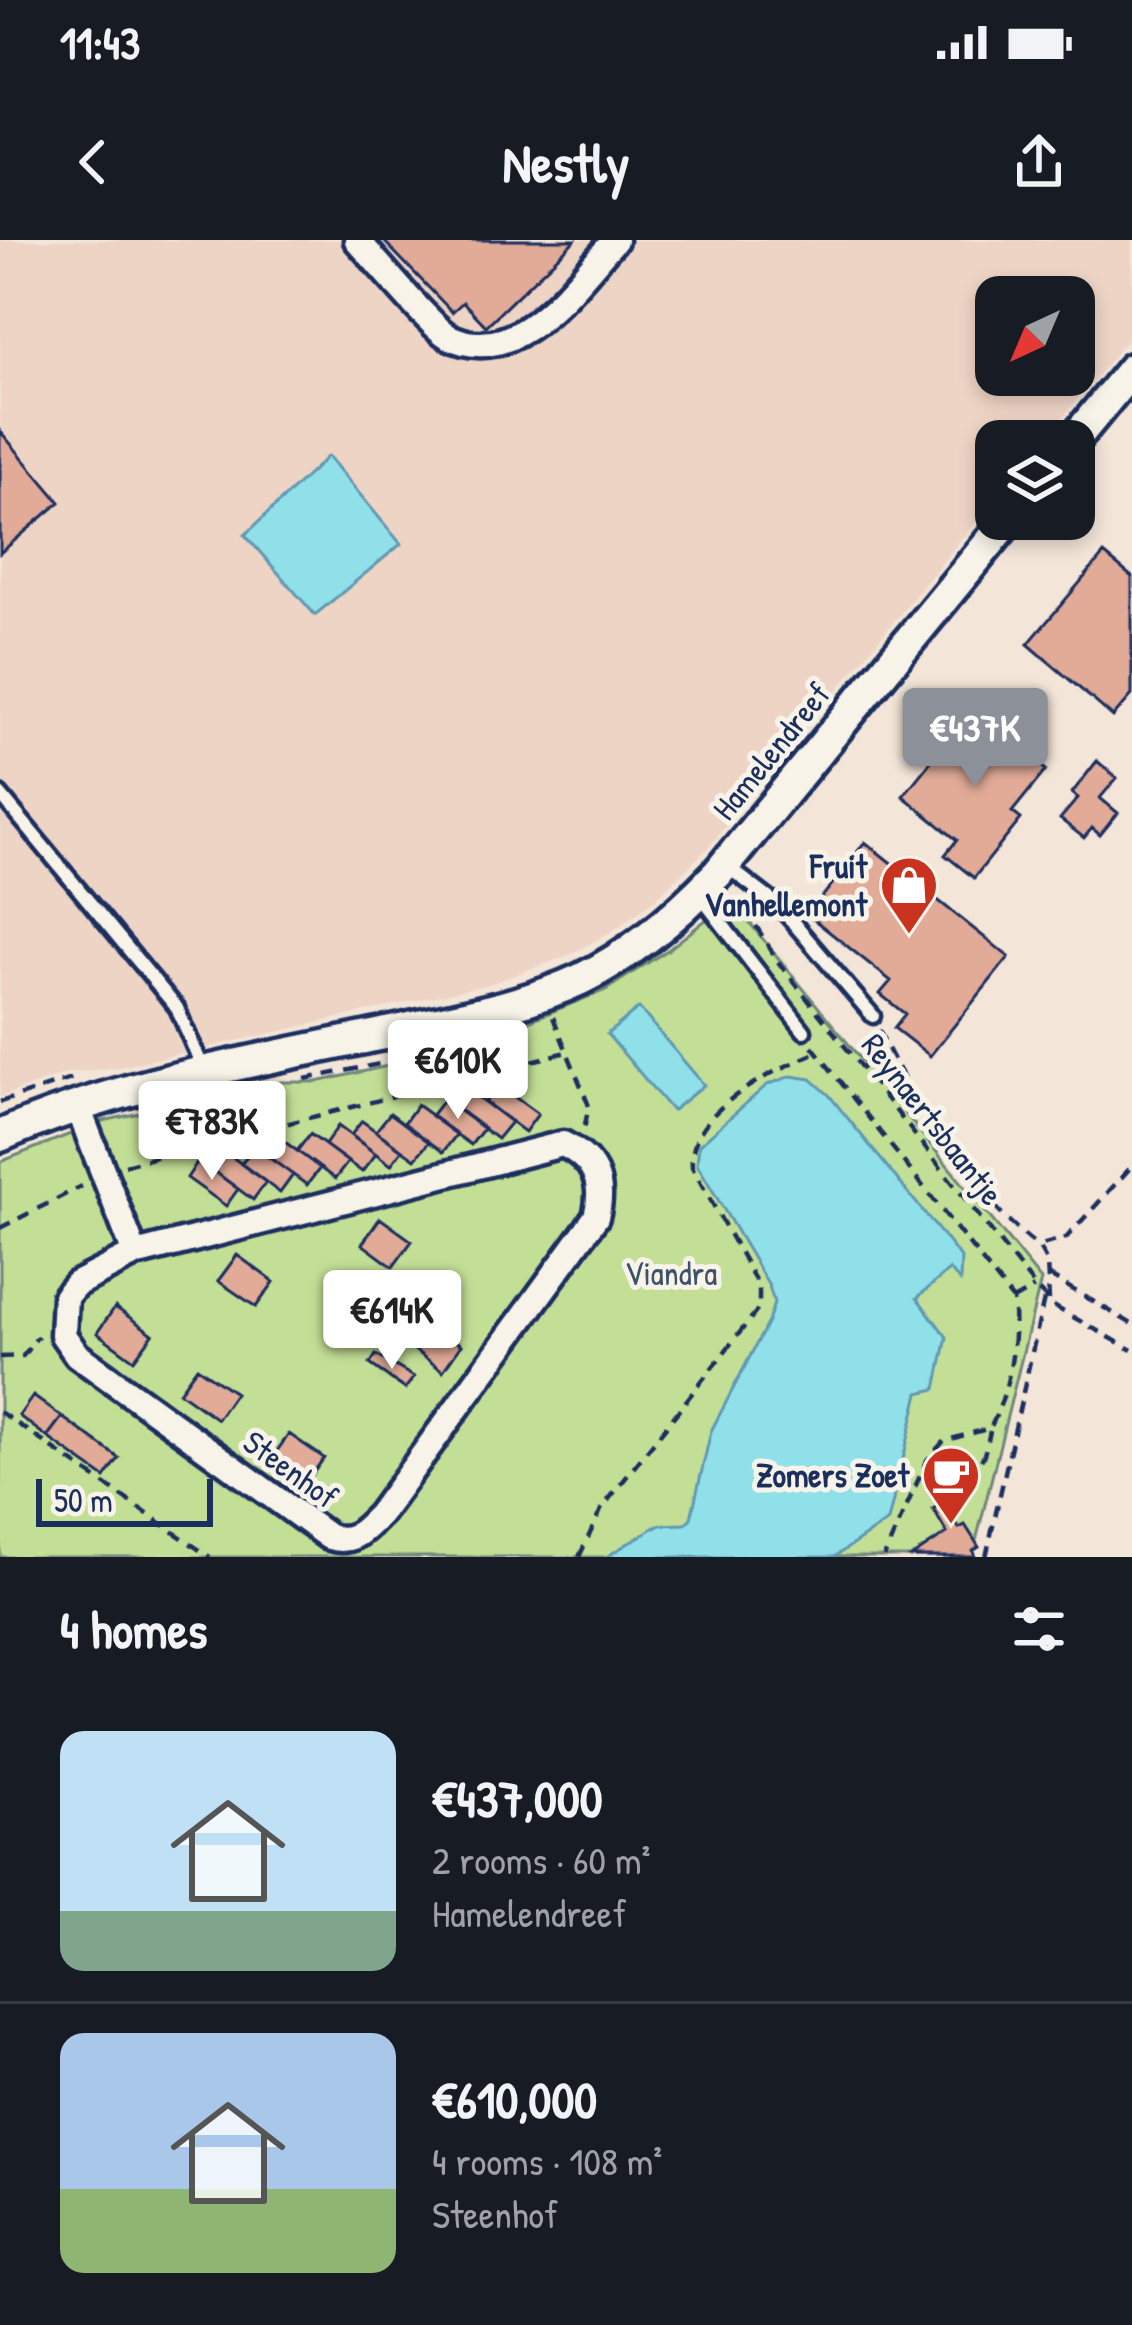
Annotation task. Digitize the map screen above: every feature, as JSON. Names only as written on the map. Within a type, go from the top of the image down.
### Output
[{"type":"street","points":[[357,240],[448,336],[481,342],[506,340],[536,323],[615,240]]},
{"type":"street","points":[[1090,420],[1132,369]]},
{"type":"street","name":"Hamelendreef","points":[[0,1136],[77,1105],[491,1010],[583,978],[629,951],[698,894],[725,864],[992,540]]},
{"type":"street","points":[[77,1105],[135,1254]]},
{"type":"street","points":[[63,1335],[65,1297],[76,1284],[135,1254],[545,1146],[563,1144],[580,1152]]},
{"type":"street","name":"Steenhof","points":[[63,1335],[77,1355],[329,1537],[343,1541],[358,1536],[379,1516],[596,1217],[602,1194],[597,1172],[580,1152]]},
{"type":"lane","points":[[0,794],[177,1008],[205,1074]]},
{"type":"lane","points":[[725,864],[779,906],[873,1016]]},
{"type":"lane","points":[[698,894],[804,1031]]},
{"type":"path","name":"Reynaertsbaantje","points":[[748,898],[753,922],[779,963],[1035,1287],[1132,1350]]},
{"type":"path","points":[[873,1016],[917,1106],[1047,1262],[1047,1299],[986,1557]]},
{"type":"path","points":[[553,1018],[589,1106],[580,1152]]},
{"type":"path","points":[[804,1031],[815,1053],[1013,1300],[1016,1321],[1004,1387],[984,1456],[975,1471],[962,1477],[950,1475],[934,1454]]},
{"type":"path","points":[[0,1228],[124,1165],[565,1048]]},
{"type":"path","points":[[578,1556],[602,1508],[759,1308],[758,1287],[692,1167],[690,1144],[701,1126],[756,1084],[815,1053]]},
{"type":"path","points":[[0,1102],[45,1084],[91,1077]]},
{"type":"path","points":[[1038,1246],[1066,1238],[1132,1166]]},
{"type":"path","points":[[1048,1276],[1132,1324]]},
{"type":"path","points":[[1013,1300],[1035,1287]]},
{"type":"path","points":[[0,1357],[23,1356],[38,1336],[63,1335]]},
{"type":"path","points":[[0,1412],[210,1557]]},
{"type":"path","points":[[884,1557],[919,1473],[934,1454],[944,1442],[990,1428]]},
{"type":"shaded area","points":[[0,240],[1132,240],[1132,334],[1095,378],[1095,276],[975,276],[975,396],[1080,396],[1060,420],[975,420],[975,523],[706,850],[654,900],[570,955],[489,984],[121,1067],[67,1073],[0,1097]]},
{"type":"green space","name":"Viandra","points":[[731,900],[1041,1280],[972,1557],[0,1557],[0,1162],[103,1121],[281,1082],[317,1082],[454,1051],[606,990]]},
{"type":"water","points":[[328,456],[401,544],[315,615],[245,535]]},
{"type":"water","points":[[639,1008],[704,1085],[672,1111],[607,1034]]},
{"type":"water","points":[[791,1076],[811,1079],[829,1095],[961,1258],[960,1281],[949,1270],[917,1298],[947,1337],[936,1389],[919,1393],[888,1521],[834,1557],[606,1557],[658,1525],[685,1524],[691,1518],[711,1431],[768,1322],[774,1303],[769,1286],[697,1164],[699,1145],[767,1085]]},
{"type":"building","points":[[383,240],[575,240],[486,326],[463,302],[452,312]]},
{"type":"building","points":[[0,431],[60,502],[0,553]]},
{"type":"building","points":[[1104,554],[1132,577],[1132,695],[1113,717],[1028,644]]},
{"type":"building","points":[[972,710],[1046,770],[1012,812],[1021,819],[974,878],[945,855],[957,840],[903,796]]},
{"type":"building","points":[[1097,761],[1117,778],[1100,798],[1118,813],[1100,835],[1092,828],[1084,838],[1060,819],[1078,798],[1072,793]]},
{"type":"building","name":"Fruit Vanhellemont","points":[[865,842],[1009,957],[930,1056],[894,1028],[905,1014],[880,994],[891,981],[808,915]]},
{"type":"building","points":[[498,1085],[538,1114],[525,1132],[485,1102]]},
{"type":"building","points":[[471,1092],[511,1122],[497,1139],[458,1110]]},
{"type":"building","points":[[444,1099],[484,1128],[471,1145],[431,1116]]},
{"type":"building","points":[[417,1105],[457,1134],[443,1152],[404,1123]]},
{"type":"building","points":[[390,1113],[429,1142],[415,1159],[376,1131]]},
{"type":"building","points":[[362,1121],[402,1150],[391,1165],[351,1135]]},
{"type":"building","points":[[338,1126],[376,1154],[362,1172],[325,1145]]},
{"type":"building","points":[[310,1134],[348,1162],[335,1179],[297,1151]]},
{"type":"building","points":[[281,1139],[320,1168],[307,1185],[268,1157]]},
{"type":"building","points":[[254,1146],[293,1175],[280,1193],[241,1164]]},
{"type":"building","points":[[227,1153],[266,1182],[253,1200],[214,1171]]},
{"type":"building","points":[[199,1160],[238,1189],[226,1206],[187,1178]]},
{"type":"building","points":[[380,1218],[412,1241],[393,1267],[362,1244]]},
{"type":"building","points":[[237,1255],[274,1282],[256,1307],[218,1281]]},
{"type":"building","points":[[115,1307],[153,1334],[134,1360],[97,1333]]},
{"type":"building","points":[[424,1318],[461,1345],[443,1371],[406,1344]]},
{"type":"building","points":[[376,1355],[414,1377],[405,1389],[370,1364]]},
{"type":"building","points":[[197,1367],[235,1393],[217,1419],[179,1392]]},
{"type":"building","points":[[33,1396],[62,1417],[47,1437],[19,1416]]},
{"type":"building","points":[[62,1417],[119,1458],[105,1478],[47,1437]]},
{"type":"building","points":[[289,1434],[324,1458],[306,1483],[272,1458]]},
{"type":"building","name":"Zomers Zoet","points":[[948,1499],[952,1503],[946,1508],[979,1547],[973,1551],[975,1557],[911,1557],[947,1533],[933,1509]]},
{"type":"place","name":"Fruit Vanhellemont","points":[[909,936]]},
{"type":"place","name":"Zomers Zoet","points":[[951,1526]]}]
